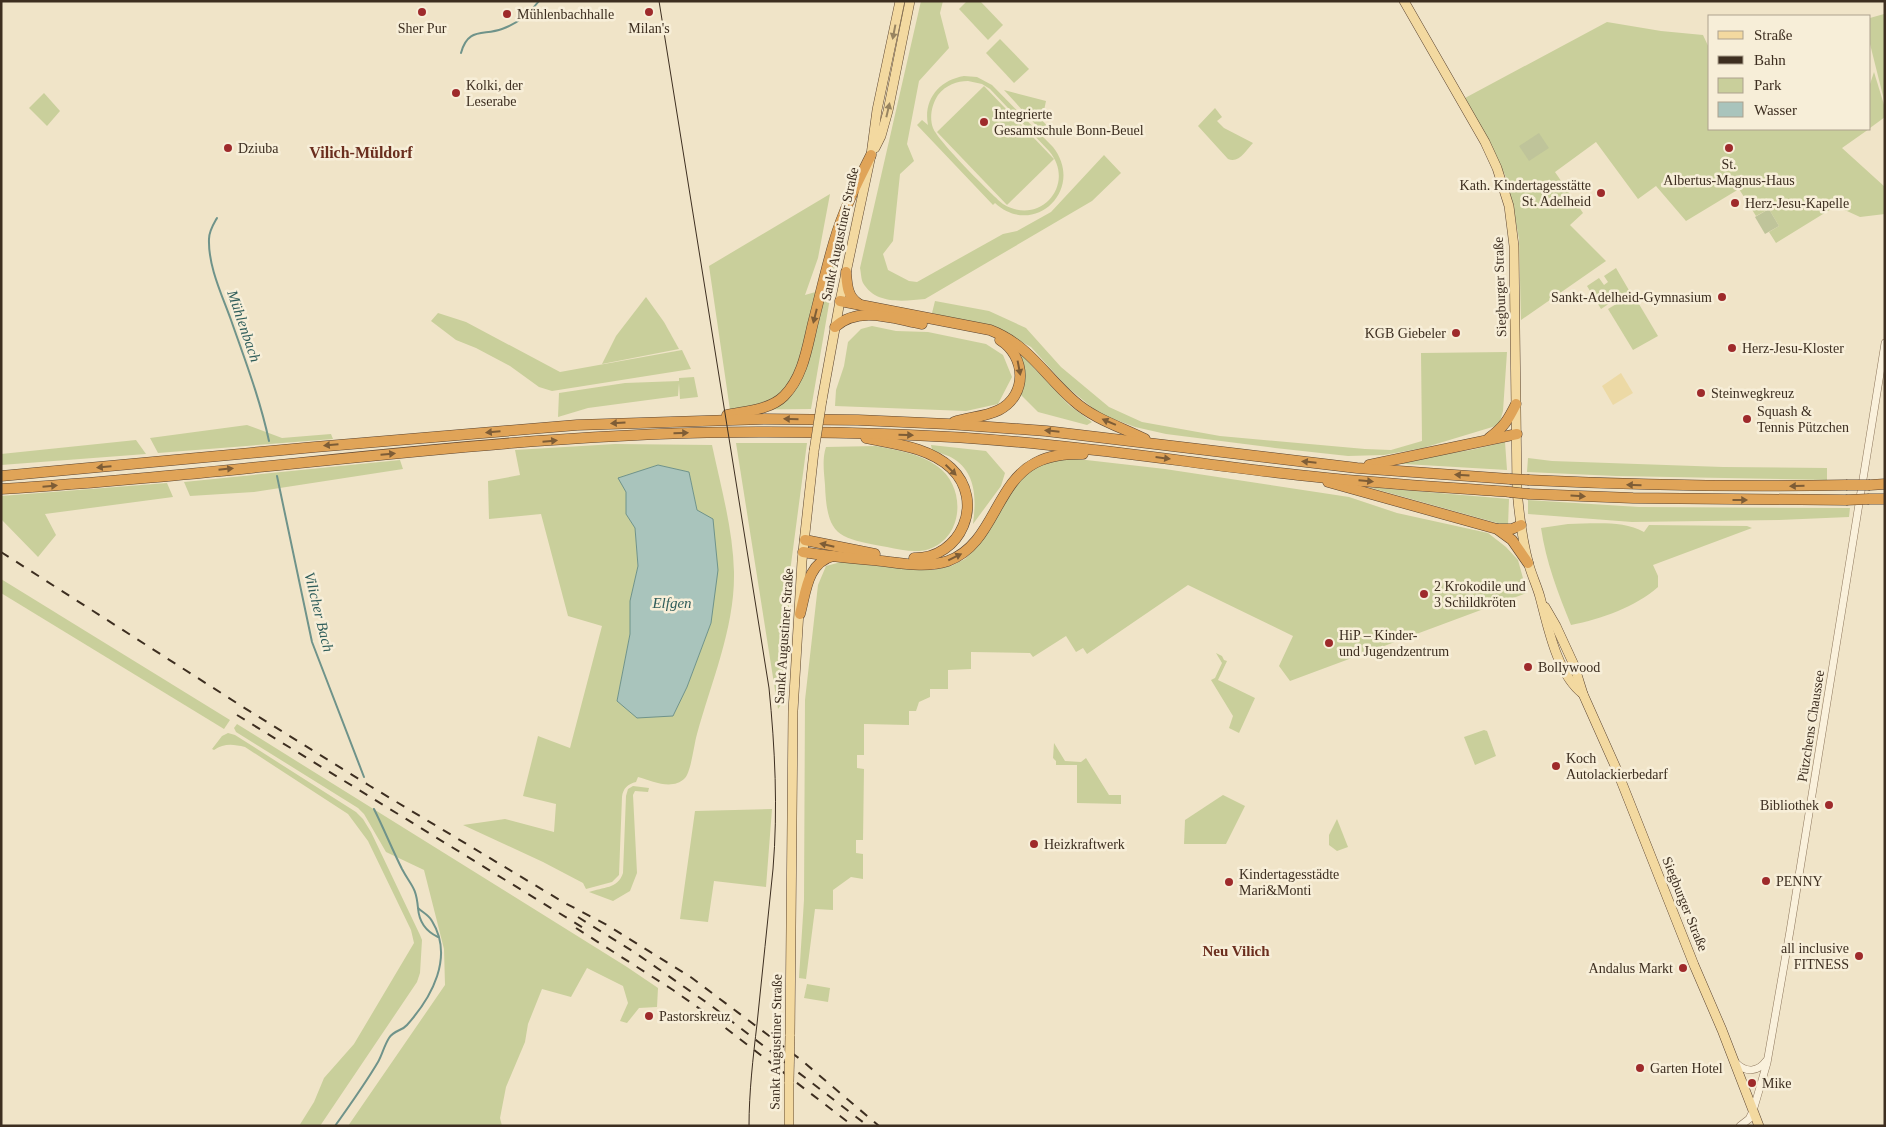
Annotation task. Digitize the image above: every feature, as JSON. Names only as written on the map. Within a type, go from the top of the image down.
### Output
[{"type":"highway","points":[[701,420],[763,408],[782,398],[793,386],[803,363],[837,232],[852,192],[871,155]]},
{"type":"highway","points":[[846,272],[850,294],[855,302],[862,305]]},
{"type":"highway","points":[[840,301],[990,330],[1006,337],[1020,346],[1075,402],[1096,416],[1152,443]]},
{"type":"highway","points":[[835,327],[848,318],[863,314],[988,335],[1005,343],[1012,351],[1020,367],[1019,388],[1013,398],[1004,407],[993,413],[948,424]]},
{"type":"highway","points":[[1486,440],[1506,424],[1516,404]]},
{"type":"highway","points":[[1,476],[577,425],[701,420],[858,420],[1046,431],[1357,468],[1510,479],[1718,486],[1885,484]]},
{"type":"highway","points":[[1,489],[162,476],[319,460],[593,438],[678,433],[840,433],[946,437],[1115,452],[1300,475],[1529,494],[1651,499],[1885,499]]},
{"type":"highway","points":[[804,540],[876,554],[921,558],[934,556],[944,551],[953,543],[964,525],[968,507],[964,486],[959,477],[944,463],[928,454],[913,449],[840,433]]},
{"type":"highway","points":[[1357,468],[1517,434]]},
{"type":"highway","points":[[803,552],[911,564],[933,564],[948,561],[962,554],[974,542],[1011,485],[1034,463],[1060,454],[1115,452]]},
{"type":"highway","points":[[1300,475],[1379,495],[1497,529],[1512,529],[1521,525]]},
{"type":"highway","points":[[1497,529],[1512,540],[1528,563]]},
{"type":"highway","points":[[800,614],[811,571],[819,562],[833,556]]},
{"type":"main road","name":"Sankt Augustiner Straße","points":[[789,1126],[793,711],[804,540],[814,451],[835,327],[871,155],[877,110],[900,1]]},
{"type":"main road","name":"Sankt Augustiner Straße","points":[[871,155],[881,136],[888,111],[910,1]]},
{"type":"main road","name":"Siegburger Straße","points":[[1404,1],[1485,142],[1506,192],[1514,246],[1517,489],[1528,563],[1552,628],[1564,668],[1578,690],[1583,694],[1616,768],[1759,1126]]},
{"type":"street","name":"Pützchens Chaussee","points":[[1753,1110],[1768,1058],[1792,924],[1885,343]]},
{"type":"street","points":[[1732,1059],[1740,1068],[1748,1071],[1763,1066],[1768,1058]]},
{"type":"street","points":[[1740,1126],[1749,1119],[1753,1110]]},
{"type":"green space","points":[[921,1],[943,1],[940,13],[949,48],[919,81],[907,144],[914,161],[900,174],[893,241],[883,254],[888,270],[909,281],[917,282],[1003,234],[1017,231],[1051,212],[1104,155],[1121,173],[1092,201],[925,299],[900,301],[875,295],[863,283],[860,268]]},
{"type":"green space","points":[[967,1],[980,1],[1003,25],[988,40],[959,9]]},
{"type":"green space","points":[[1884,14],[1885,17],[1885,104],[1871,48],[1871,18]]},
{"type":"green space","points":[[1607,22],[1661,31],[1703,35],[1708,46],[1708,130],[1868,130],[1842,148],[1885,187],[1885,214],[1860,217],[1836,206],[1776,243],[1769,232],[1779,226],[1769,209],[1756,216],[1739,189],[1686,221],[1656,186],[1638,199],[1596,142],[1555,172],[1583,213],[1570,225],[1606,261],[1521,320],[1519,239],[1505,175],[1465,98]]},
{"type":"green space","points":[[1000,39],[1029,69],[1014,83],[986,53]]},
{"type":"green space","points":[[1874,72],[1885,108],[1885,117],[1871,127],[1871,81]]},
{"type":"green space","points":[[964,76],[977,77],[992,85],[1053,147],[1062,163],[1063,179],[1059,193],[1051,204],[1039,212],[1025,215],[1010,213],[995,203],[993,205],[917,125],[922,120],[928,125],[928,107],[935,93],[940,87],[955,78]],"holes":[[[968,81],[982,84],[990,89],[1049,151],[1057,164],[1059,176],[1057,188],[1041,206],[1030,210],[1017,210],[1003,204],[976,179],[933,128],[931,119],[933,106],[941,92],[948,86],[960,82]]]},
{"type":"green space","points":[[984,86],[1054,159],[1007,205],[937,132]]},
{"type":"green space","points":[[1004,90],[1046,101],[1042,120],[1048,127],[1047,134],[1045,135]]},
{"type":"green space","points":[[44,93],[60,111],[47,126],[29,108]]},
{"type":"green space","points":[[1215,108],[1222,117],[1217,121],[1224,128],[1253,143],[1236,160],[1228,159],[1198,126]]},
{"type":"green space","points":[[1539,133],[1549,148],[1529,161],[1519,146]]},
{"type":"green space","points":[[830,194],[818,258],[805,295],[826,289],[843,222],[848,222],[829,304],[811,409],[730,410],[709,266]]},
{"type":"green space","points":[[1769,209],[1779,226],[1765,234],[1755,217]]},
{"type":"green space","points":[[1616,268],[1630,292],[1617,299],[1613,292],[1609,294],[1613,301],[1601,309],[1587,286],[1599,278],[1604,285],[1608,282],[1604,276]]},
{"type":"green space","points":[[1633,294],[1658,336],[1633,350],[1608,309]]},
{"type":"green space","points":[[646,297],[664,322],[679,349],[602,364],[616,336]]},
{"type":"green space","points":[[935,301],[989,311],[1026,328],[1061,367],[1109,407],[1142,422],[1220,436],[1391,450],[1422,441],[1421,353],[1507,352],[1503,411],[1499,425],[1423,448],[1384,455],[1348,456],[1166,434],[1135,427],[1100,414],[1067,387],[1031,347],[1000,330],[932,313]]},
{"type":"green space","points":[[438,313],[466,322],[560,372],[682,350],[691,369],[552,391],[539,387],[510,366],[456,340],[431,321]]},
{"type":"green space","points":[[872,326],[896,331],[928,332],[986,344],[1003,355],[1012,377],[998,404],[966,411],[835,406],[836,390],[844,366],[848,342],[861,329]]},
{"type":"green space","points":[[1021,354],[1069,405],[1092,422],[1087,425],[1038,412],[1020,394],[1023,374]]},
{"type":"green space","points":[[694,377],[698,397],[680,399],[679,383],[678,396],[588,408],[558,417],[559,393],[625,383],[679,381],[679,378]]},
{"type":"green space","points":[[247,425],[282,438],[331,434],[333,439],[158,453],[150,438]]},
{"type":"green space","points":[[136,440],[146,454],[1,465],[1,454]]},
{"type":"green space","points":[[1505,442],[1507,470],[1387,463],[1471,450]]},
{"type":"green space","points":[[736,443],[807,443],[788,587],[790,623],[782,675],[785,699],[778,709]]},
{"type":"green space","points":[[615,444],[712,445],[729,524],[734,572],[731,614],[687,775],[680,782],[674,784],[656,783],[638,777],[636,782],[626,787],[622,797],[619,875],[612,882],[586,889],[583,883],[543,862],[463,825],[505,819],[554,832],[556,804],[523,796],[538,736],[570,748],[602,626],[568,616],[541,514],[489,519],[488,481],[520,475],[515,450]],"holes":[[[658,465],[689,472],[697,510],[711,623],[687,687],[673,716],[617,701],[630,634],[630,601],[638,566],[635,528],[626,514],[626,492],[619,478]]]},
{"type":"green space","points":[[931,445],[986,451],[1005,473],[1001,486],[973,524],[975,506],[973,488],[967,472],[954,459],[932,450]]},
{"type":"green space","points":[[876,446],[923,458],[946,474],[953,485],[957,509],[955,521],[951,532],[943,541],[932,548],[910,551],[857,541],[839,532],[833,526],[826,503],[824,456],[826,447]]},
{"type":"green space","points":[[1060,457],[1165,469],[1349,497],[1397,513],[1488,533],[1506,547],[1518,560],[1527,593],[1290,681],[1279,666],[1293,636],[1188,585],[1087,654],[1083,648],[1076,652],[1066,636],[1033,657],[1030,653],[971,652],[971,669],[948,670],[948,689],[930,689],[930,697],[919,702],[916,711],[909,711],[909,725],[864,724],[864,755],[857,755],[857,768],[864,769],[863,840],[856,840],[856,853],[863,854],[863,879],[851,877],[833,890],[833,910],[815,909],[806,979],[799,978],[804,900],[805,700],[818,585],[826,566],[841,562],[933,570],[951,566],[965,559],[978,546],[1015,484],[1036,466]]},
{"type":"green space","points":[[1528,458],[1552,461],[1723,467],[1827,468],[1827,480],[1616,476],[1527,472]]},
{"type":"green space","points":[[400,460],[403,469],[254,492],[190,496],[184,482]]},
{"type":"green space","points":[[167,483],[173,497],[45,514],[56,535],[38,557],[1,519],[1,496]]},
{"type":"green space","points":[[1368,487],[1509,499],[1508,526]]},
{"type":"green space","points":[[1528,500],[1639,507],[1850,508],[1849,517],[1632,522],[1528,514]]},
{"type":"green space","points":[[1568,524],[1617,524],[1644,532],[1649,525],[1747,526],[1752,528],[1653,565],[1658,576],[1658,587],[1649,594],[1617,611],[1571,625],[1549,565],[1541,528]]},
{"type":"green space","points":[[1,579],[230,720],[224,729],[1,593]]},
{"type":"green space","points":[[1216,653],[1227,661],[1218,680],[1255,698],[1239,733],[1229,728],[1233,716],[1211,680],[1215,678],[1222,663]]},
{"type":"green space","points":[[237,724],[627,967],[658,988],[657,1007],[639,1008],[627,1023],[620,1021],[628,1003],[623,986],[587,968],[571,997],[542,989],[528,1024],[525,1042],[506,1087],[500,1118],[502,1126],[348,1126],[445,985],[444,949],[424,870],[386,852],[364,814],[358,808],[236,732],[234,728]]},
{"type":"green space","points":[[1484,730],[1487,731],[1496,756],[1475,765],[1464,737]]},
{"type":"green space","points":[[228,733],[235,735],[356,812],[363,819],[422,940],[420,973],[417,982],[320,1126],[299,1126],[314,1102],[324,1078],[354,1044],[414,943],[411,930],[368,841],[348,814],[245,747],[229,745],[212,749],[222,736]]},
{"type":"green space","points":[[1054,743],[1065,761],[1081,762],[1086,758],[1109,795],[1121,795],[1121,804],[1077,803],[1077,765],[1056,765],[1056,761],[1053,758]]},
{"type":"green space","points":[[633,786],[649,788],[648,792],[635,791],[633,795],[637,873],[630,891],[613,901],[589,892],[614,885],[621,878],[623,873],[626,796],[628,789]]},
{"type":"green space","points":[[1223,795],[1245,806],[1226,844],[1184,844],[1185,820]]},
{"type":"green space","points":[[772,809],[766,887],[714,881],[708,922],[680,919],[695,811]]},
{"type":"green space","points":[[1337,819],[1348,847],[1337,851],[1329,845],[1329,835]]},
{"type":"green space","points":[[807,984],[830,988],[828,1002],[804,998]]},
{"type":"sand","points":[[1621,373],[1633,393],[1613,405],[1602,386]]},
{"type":"water","name":"Elfgen","points":[[658,465],[689,472],[697,510],[713,519],[718,570],[711,623],[687,687],[673,716],[637,718],[617,701],[630,634],[630,601],[638,566],[635,528],[626,514],[626,492],[618,478]]},
{"type":"waterway","name":"Mühlenbach","points":[[461,53],[464,45],[472,36],[502,29],[513,24],[527,14],[539,1]]},
{"type":"waterway","name":"Mühlenbach","points":[[217,218],[209,236],[209,249],[213,270],[252,380],[269,441]]},
{"type":"waterway","name":"Vilicher Bach","points":[[277,476],[312,642],[364,777]]},
{"type":"waterway","name":"Vilicher Bach","points":[[335,1126],[373,1070],[389,1038],[393,1033],[407,1025],[425,1002],[437,976],[440,962],[441,948],[438,935],[431,919],[418,908],[414,890],[374,809]]},
{"type":"waterway","name":"Vilicher Bach","points":[[418,908],[424,925],[438,937]]},
{"type":"tram line","points":[[659,1],[769,688],[771,711],[775,778],[775,846],[751,1075],[749,1126]]},
{"type":"railway","points":[[1,552],[370,786],[563,902],[607,925],[692,978],[800,1059],[879,1126]]},
{"type":"railway","points":[[237,715],[585,929]]},
{"type":"railway","points":[[578,917],[637,954],[713,1007],[868,1126]]},
{"type":"railway","points":[[576,928],[710,1016],[853,1126]]},
{"type":"place","name":"Sher Pur","points":[[422,12]]},
{"type":"place","name":"Milan's","points":[[649,12]]},
{"type":"place","name":"Mühlenbachhalle","points":[[507,14]]},
{"type":"place","name":"Kolki, der Leserabe","points":[[456,93]]},
{"type":"place","name":"Integrierte Gesamtschule Bonn-Beuel","points":[[984,122]]},
{"type":"place","name":"Dziuba","points":[[228,148]]},
{"type":"place","name":"St. Albertus-Magnus-Haus","points":[[1729,148]]},
{"type":"place","name":"Kath. Kindertagesstätte St. Adelheid","points":[[1601,193]]},
{"type":"place","name":"Herz-Jesu-Kapelle","points":[[1735,203]]},
{"type":"place","name":"Sankt-Adelheid-Gymnasium","points":[[1722,297]]},
{"type":"place","name":"KGB Giebeler","points":[[1456,333]]},
{"type":"place","name":"Herz-Jesu-Kloster","points":[[1732,348]]},
{"type":"place","name":"Steinwegkreuz","points":[[1701,393]]},
{"type":"place","name":"Squash & Tennis Pützchen","points":[[1747,419]]},
{"type":"place","name":"2 Krokodile und 3 Schildkröten","points":[[1424,594]]},
{"type":"place","name":"HiP – Kinder- und Jugendzentrum","points":[[1329,643]]},
{"type":"place","name":"Bollywood","points":[[1528,667]]},
{"type":"place","name":"Koch Autolackierbedarf","points":[[1556,766]]},
{"type":"place","name":"Bibliothek","points":[[1829,805]]},
{"type":"place","name":"Heizkraftwerk","points":[[1034,844]]},
{"type":"place","name":"PENNY","points":[[1766,881]]},
{"type":"place","name":"Kindertagesstädte Mari&Monti","points":[[1229,882]]},
{"type":"place","name":"all inclusive FITNESS","points":[[1859,956]]},
{"type":"place","name":"Andalus Markt","points":[[1683,968]]},
{"type":"place","name":"Pastorskreuz","points":[[649,1016]]},
{"type":"place","name":"Garten Hotel","points":[[1640,1068]]},
{"type":"place","name":"Mike","points":[[1752,1083]]},
{"type":"district","name":"Vilich-Müldorf","points":[[361,152]]},
{"type":"district","name":"Neu Vilich","points":[[1236,951]]}]
